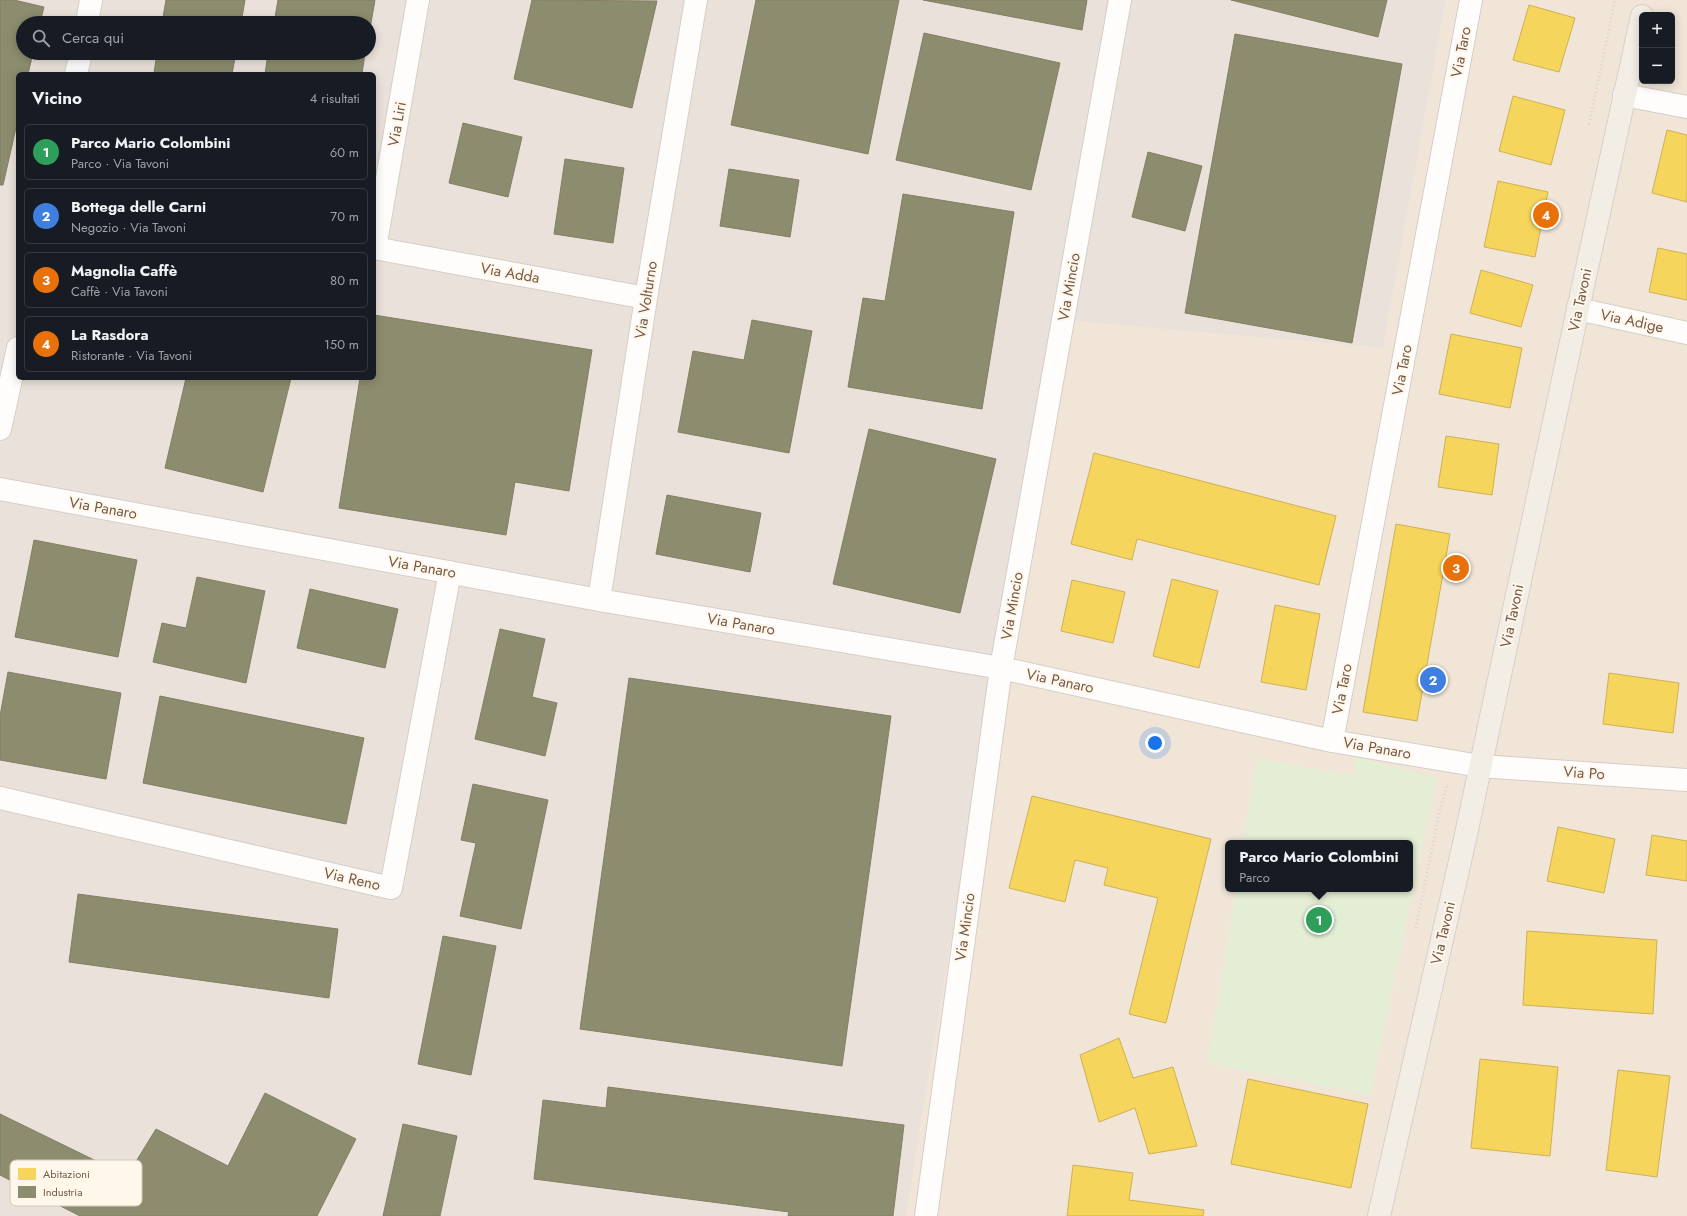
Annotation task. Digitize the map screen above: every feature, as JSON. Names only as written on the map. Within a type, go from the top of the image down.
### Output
[{"type":"main road","name":"Via Tavoni","points":[[1643,12],[1646,0]]},
{"type":"main road","name":"Via Tavoni","points":[[1379,1216],[1480,766],[1639,29]]},
{"type":"street","points":[[88,16],[91,0]]},
{"type":"street","name":"Via Liri","points":[[376,242],[418,0]]},
{"type":"street","name":"Via Volturno","points":[[599,600],[646,298],[696,0]]},
{"type":"street","name":"Via Mincio","points":[[926,1216],[1001,668],[1120,0]]},
{"type":"street","name":"Via Taro","points":[[1332,741],[1471,0]]},
{"type":"street","points":[[76,72],[79,60]]},
{"type":"street","points":[[1624,95],[1687,107]]},
{"type":"street","name":"Via Adda","points":[[376,248],[646,298]]},
{"type":"street","name":"Via Adige","points":[[1578,309],[1687,333]]},
{"type":"street","points":[[0,429],[16,357]]},
{"type":"street","name":"Via Panaro","points":[[0,489],[599,600],[1001,668],[1332,741],[1480,766]]},
{"type":"street","name":"Via Reno","points":[[0,798],[391,888],[450,572]]},
{"type":"street","name":"Via Po","points":[[1480,766],[1687,780]]},
{"type":"shaded area","points":[[0,0],[1446,0],[1383,348],[1053,319],[906,1216],[0,1216]]},
{"type":"shaded area","points":[[1446,0],[1687,0],[1687,1216],[906,1216],[1053,318],[1383,348]]},
{"type":"green space","points":[[1356,757],[1437,778],[1413,892],[1413,840],[1244,840],[1257,759],[1354,776]]},
{"type":"green space","points":[[1236,892],[1413,892],[1370,1095],[1208,1063]]},
{"type":"building: Abitazioni","points":[[1529,5],[1575,18],[1559,72],[1513,60]]},
{"type":"building: Abitazioni","points":[[1513,96],[1565,110],[1551,165],[1499,151]]},
{"type":"building: Abitazioni","points":[[1667,130],[1687,135],[1687,202],[1652,193]]},
{"type":"building: Abitazioni","points":[[1498,181],[1548,192],[1535,257],[1484,247]]},
{"type":"building: Abitazioni","points":[[1658,248],[1687,254],[1687,300],[1649,292]]},
{"type":"building: Abitazioni","points":[[1481,270],[1533,285],[1521,327],[1470,313]]},
{"type":"building: Abitazioni","points":[[1451,334],[1522,348],[1510,408],[1439,394]]},
{"type":"building: Abitazioni","points":[[1446,436],[1499,444],[1492,495],[1438,487]]},
{"type":"building: Abitazioni","points":[[1094,453],[1336,516],[1319,585],[1137,539],[1132,560],[1071,544]]},
{"type":"building: Abitazioni","points":[[1396,524],[1450,534],[1417,721],[1363,712]]},
{"type":"building: Abitazioni","points":[[1172,579],[1218,591],[1199,668],[1153,656]]},
{"type":"building: Abitazioni","points":[[1072,580],[1125,592],[1113,643],[1061,631]]},
{"type":"building: Abitazioni","points":[[1275,605],[1320,614],[1306,690],[1261,682]]},
{"type":"building: Abitazioni","points":[[1609,673],[1679,683],[1673,733],[1603,724]]},
{"type":"building: Abitazioni","points":[[1032,796],[1211,839],[1166,1023],[1129,1014],[1158,898],[1104,885],[1108,868],[1075,860],[1065,902],[1009,888]]},
{"type":"building: Abitazioni","points":[[1558,827],[1615,839],[1604,893],[1547,881]]},
{"type":"building: Abitazioni","points":[[1652,835],[1687,841],[1687,881],[1646,875]]},
{"type":"building: Abitazioni","points":[[1527,931],[1657,940],[1653,1014],[1523,1005]]},
{"type":"building: Abitazioni","points":[[1119,1038],[1133,1078],[1173,1067],[1197,1146],[1149,1154],[1135,1108],[1099,1122],[1080,1055]]},
{"type":"building: Abitazioni","points":[[1480,1059],[1558,1067],[1550,1156],[1471,1148]]},
{"type":"building: Abitazioni","points":[[1618,1070],[1670,1076],[1657,1177],[1606,1170]]},
{"type":"building: Abitazioni","points":[[1248,1079],[1368,1104],[1351,1188],[1231,1164]]},
{"type":"building: Abitazioni","points":[[1073,1165],[1133,1173],[1129,1200],[1204,1210],[1203,1216],[1067,1216]]},
{"type":"building: Industria","points":[[0,0],[14,0],[44,7],[42,16],[16,16],[16,60],[31,60],[28,72],[16,72],[16,128],[3,185],[0,185]]},
{"type":"building: Industria","points":[[166,0],[245,0],[242,16],[163,16]]},
{"type":"building: Industria","points":[[278,0],[375,0],[372,16],[275,16]]},
{"type":"building: Industria","points":[[532,0],[657,1],[632,108],[514,79]]},
{"type":"building: Industria","points":[[756,0],[899,0],[868,154],[731,125]]},
{"type":"building: Industria","points":[[923,0],[1087,0],[1082,30]]},
{"type":"building: Industria","points":[[1231,0],[1387,0],[1378,37]]},
{"type":"building: Industria","points":[[924,33],[1060,63],[1031,190],[896,160]]},
{"type":"building: Industria","points":[[1235,34],[1402,64],[1352,343],[1185,313]]},
{"type":"building: Industria","points":[[156,60],[235,60],[232,72],[154,72]]},
{"type":"building: Industria","points":[[267,60],[364,60],[362,72],[265,72]]},
{"type":"building: Industria","points":[[463,123],[522,137],[508,197],[449,183]]},
{"type":"building: Industria","points":[[1148,152],[1202,166],[1185,231],[1132,217]]},
{"type":"building: Industria","points":[[565,159],[624,168],[613,243],[554,234]]},
{"type":"building: Industria","points":[[729,169],[799,180],[790,237],[720,226]]},
{"type":"building: Industria","points":[[903,194],[1014,212],[982,409],[848,387],[863,298],[885,301]]},
{"type":"building: Industria","points":[[376,315],[592,350],[569,491],[515,482],[506,535],[339,508],[360,380],[376,380]]},
{"type":"building: Industria","points":[[752,320],[812,331],[789,453],[678,432],[693,351],[744,360]]},
{"type":"building: Industria","points":[[186,380],[291,380],[263,492],[165,468]]},
{"type":"building: Industria","points":[[869,429],[996,459],[960,613],[833,584]]},
{"type":"building: Industria","points":[[667,495],[761,513],[750,572],[656,554]]},
{"type":"building: Industria","points":[[34,540],[137,560],[118,657],[15,637]]},
{"type":"building: Industria","points":[[197,577],[265,591],[246,683],[153,662],[162,623],[186,628]]},
{"type":"building: Industria","points":[[310,589],[398,609],[385,668],[297,648]]},
{"type":"building: Industria","points":[[500,629],[545,639],[532,697],[557,703],[545,756],[475,739]]},
{"type":"building: Industria","points":[[8,672],[121,693],[106,779],[0,760],[0,716]]},
{"type":"building: Industria","points":[[629,678],[891,716],[842,1066],[580,1029]]},
{"type":"building: Industria","points":[[160,696],[364,738],[346,824],[143,783]]},
{"type":"building: Industria","points":[[473,784],[548,800],[521,929],[460,916],[476,843],[461,840]]},
{"type":"building: Industria","points":[[78,894],[338,929],[329,998],[69,962]]},
{"type":"building: Industria","points":[[443,936],[496,946],[471,1075],[418,1064]]},
{"type":"building: Industria","points":[[608,1087],[904,1125],[893,1216],[788,1216],[789,1212],[534,1179],[543,1100],[606,1108]]},
{"type":"building: Industria","points":[[265,1093],[356,1139],[317,1216],[80,1216],[60,1206],[142,1206],[142,1160],[137,1160],[156,1129],[228,1166]]},
{"type":"building: Industria","points":[[0,1114],[94,1160],[10,1160],[10,1180],[0,1175]]},
{"type":"building: Industria","points":[[403,1124],[457,1136],[440,1216],[383,1216]]},
{"type":"place","name":"La Rasdora","points":[[1546,215]]},
{"type":"place","name":"Magnolia Caffè","points":[[1456,568]]},
{"type":"place","name":"Bottega delle Carni","points":[[1433,680]]},
{"type":"place","name":"Parco Mario Colombini","points":[[1319,920]]}]
